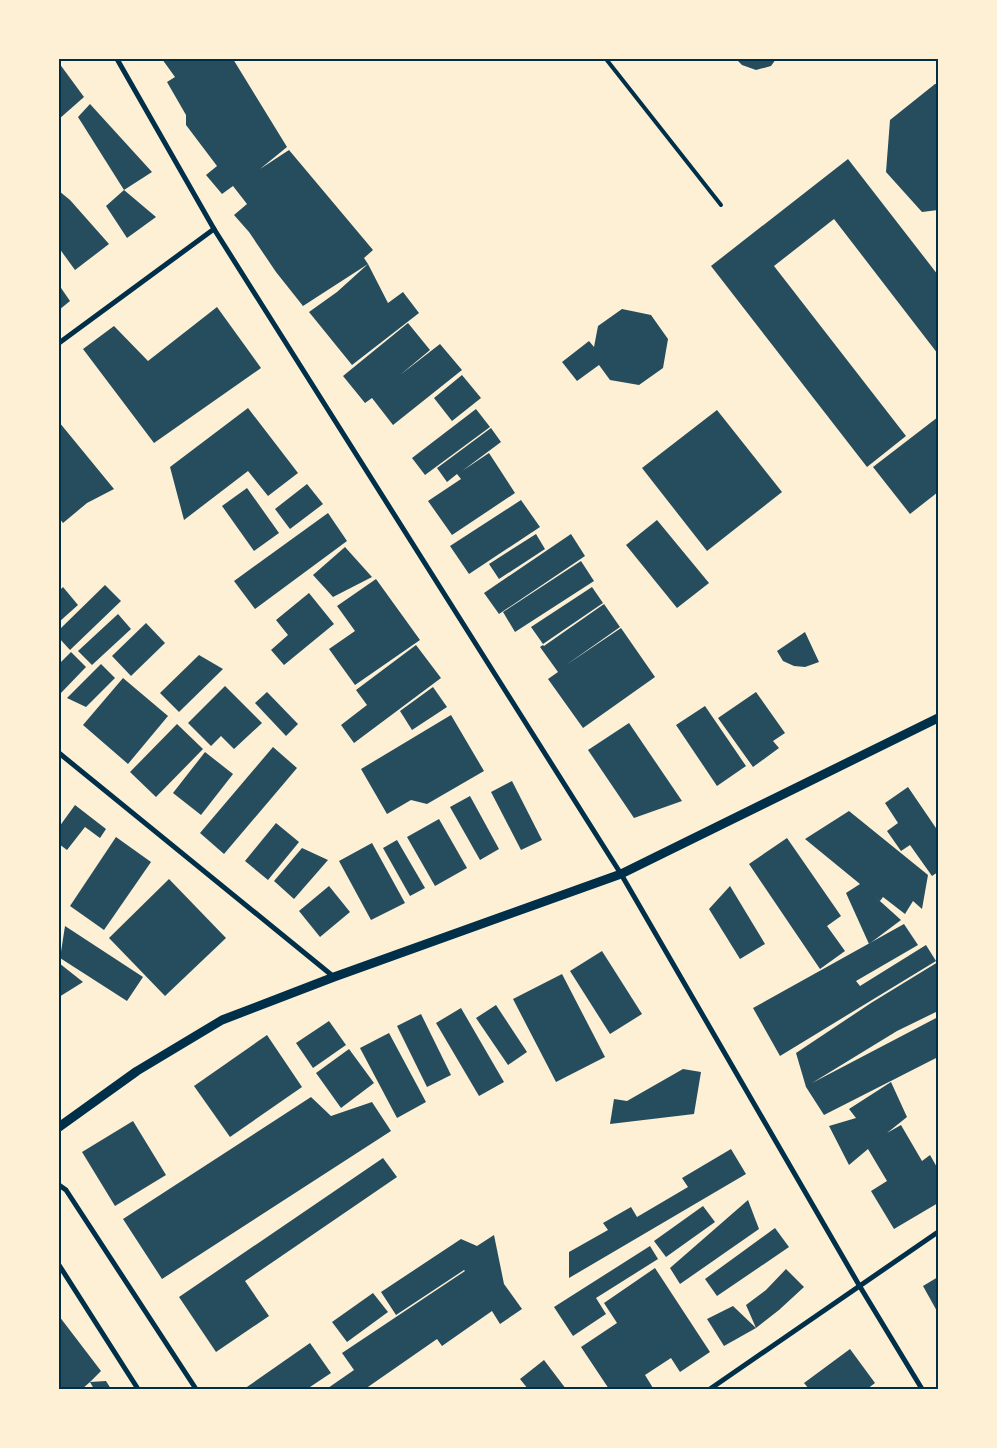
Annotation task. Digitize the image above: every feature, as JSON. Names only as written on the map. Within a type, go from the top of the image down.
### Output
[{"type":"street","points":[[117,59],[214,229],[621,874],[859,1285],[922,1389]]},
{"type":"street","points":[[59,343],[214,229]]},
{"type":"street","points":[[59,1127],[137,1071],[222,1020],[334,976],[621,874],[938,718]]},
{"type":"street","points":[[59,753],[334,976]]},
{"type":"street","points":[[59,1185],[66,1190],[196,1389]]},
{"type":"street","points":[[710,1389],[938,1232]]},
{"type":"street","points":[[59,1265],[138,1389]]},
{"type":"lane","points":[[606,59],[721,205]]},
{"type":"building","points":[[162,59],[233,59],[287,147],[260,169],[289,150],[373,250],[364,258],[368,264],[303,306],[276,272],[249,232],[234,215],[247,204],[233,186],[222,194],[206,175],[217,166],[186,125],[186,115],[167,82],[175,77]]},
{"type":"building","points":[[736,59],[776,59],[771,66],[756,70],[742,65]]},
{"type":"building","points":[[59,63],[84,97],[59,119]]},
{"type":"building","points":[[935,84],[938,84],[938,210],[922,212],[886,172],[890,120]]},
{"type":"building","points":[[90,104],[152,172],[124,190],[78,117]]},
{"type":"building","points":[[848,159],[938,275],[938,354],[834,219],[774,266],[906,436],[867,467],[711,266]]},
{"type":"building","points":[[124,190],[156,217],[127,238],[106,206]]},
{"type":"building","points":[[59,191],[70,200],[109,244],[75,270],[59,248]]},
{"type":"building","points":[[368,264],[388,303],[403,292],[419,313],[352,365],[309,312],[337,292]]},
{"type":"building","points":[[59,285],[70,301],[59,310]]},
{"type":"building","points":[[217,307],[261,368],[154,443],[83,349],[114,326],[148,361]]},
{"type":"building","points":[[622,309],[651,315],[668,339],[663,368],[639,385],[610,380],[599,365],[577,381],[562,362],[589,341],[594,347],[598,326]]},
{"type":"building","points":[[408,323],[430,350],[400,375],[440,344],[462,370],[393,425],[372,398],[365,403],[343,376]]},
{"type":"building","points":[[462,375],[481,398],[452,421],[434,398]]},
{"type":"building","points":[[248,408],[298,473],[268,496],[248,471],[184,520],[170,467]]},
{"type":"building","points":[[476,409],[490,427],[425,475],[412,458]]},
{"type":"building","points":[[717,410],[782,492],[707,551],[642,468]]},
{"type":"building","points":[[938,417],[938,492],[910,514],[873,467]]},
{"type":"building","points":[[59,422],[114,489],[87,503],[63,523],[59,518]]},
{"type":"building","points":[[491,428],[501,442],[462,471],[489,453],[515,493],[452,535],[428,501],[461,479],[457,474],[447,482],[437,468]]},
{"type":"building","points":[[307,484],[323,504],[290,529],[275,509]]},
{"type":"building","points":[[247,488],[279,533],[254,551],[222,506]]},
{"type":"building","points":[[521,500],[540,527],[469,574],[450,546]]},
{"type":"building","points":[[328,513],[347,541],[255,609],[234,581]]},
{"type":"building","points":[[657,520],[709,583],[677,608],[626,545]]},
{"type":"building","points":[[536,534],[545,549],[499,579],[489,564]]},
{"type":"building","points":[[571,534],[585,556],[499,614],[484,593]]},
{"type":"building","points":[[345,547],[372,577],[333,597],[313,575]]},
{"type":"building","points":[[581,561],[594,581],[515,632],[503,612]]},
{"type":"building","points":[[376,579],[420,640],[355,685],[329,649],[355,631],[337,606]]},
{"type":"building","points":[[105,585],[121,601],[70,650],[59,638],[59,630]]},
{"type":"building","points":[[63,587],[78,605],[59,622],[59,591]]},
{"type":"building","points":[[592,587],[603,603],[543,644],[531,627]]},
{"type":"building","points":[[309,593],[334,624],[284,665],[271,650],[288,635],[276,620]]},
{"type":"building","points":[[604,604],[620,627],[566,665],[621,628],[655,677],[583,728],[548,679],[558,672],[540,647]]},
{"type":"building","points":[[118,614],[131,629],[92,665],[78,651]]},
{"type":"building","points":[[146,623],[165,643],[131,676],[112,656]]},
{"type":"building","points":[[805,632],[819,662],[805,667],[794,666],[783,661],[777,651]]},
{"type":"building","points":[[416,645],[441,678],[354,743],[341,725],[367,705],[356,690]]},
{"type":"building","points":[[71,652],[86,667],[59,695],[59,664]]},
{"type":"building","points":[[199,655],[223,669],[179,712],[160,693]]},
{"type":"building","points":[[101,664],[115,678],[86,707],[67,698]]},
{"type":"building","points":[[123,678],[168,716],[128,764],[83,725]]},
{"type":"building","points":[[225,686],[262,723],[234,749],[221,736],[211,746],[188,723]]},
{"type":"building","points":[[433,687],[447,707],[412,730],[400,711]]},
{"type":"building","points":[[267,692],[298,724],[286,736],[255,703]]},
{"type":"building","points":[[756,692],[785,733],[773,741],[779,748],[753,767],[718,718]]},
{"type":"building","points":[[705,706],[746,766],[717,786],[676,725]]},
{"type":"building","points":[[451,715],[484,771],[427,804],[411,800],[387,814],[361,769]]},
{"type":"building","points":[[629,723],[682,801],[634,818],[588,750]]},
{"type":"building","points":[[177,724],[203,749],[156,797],[130,772]]},
{"type":"building","points":[[273,747],[297,768],[224,854],[200,833]]},
{"type":"building","points":[[205,752],[233,774],[201,815],[173,793]]},
{"type":"building","points":[[512,781],[542,840],[521,850],[491,792]]},
{"type":"building","points":[[908,787],[938,831],[938,872],[932,876],[910,845],[901,851],[887,831],[898,823],[885,803]]},
{"type":"building","points":[[470,796],[499,849],[480,860],[450,807]]},
{"type":"building","points":[[75,805],[106,829],[100,838],[85,827],[67,850],[59,844],[59,827]]},
{"type":"building","points":[[849,811],[928,875],[922,909],[913,901],[905,914],[883,897],[880,901],[871,893],[901,920],[869,944],[846,893],[860,884],[805,839]]},
{"type":"building","points":[[439,819],[467,868],[435,886],[407,837]]},
{"type":"building","points":[[276,823],[299,842],[268,880],[245,861]]},
{"type":"building","points":[[116,837],[151,862],[104,930],[70,906]]},
{"type":"building","points":[[787,838],[841,916],[827,926],[845,951],[820,969],[749,864]]},
{"type":"building","points":[[397,840],[425,888],[410,896],[383,848]]},
{"type":"building","points":[[372,843],[405,903],[371,920],[339,861]]},
{"type":"building","points":[[302,848],[328,860],[294,899],[274,881]]},
{"type":"building","points":[[169,879],[226,938],[165,996],[109,938]]},
{"type":"building","points":[[329,886],[350,912],[320,937],[299,911]]},
{"type":"building","points":[[730,886],[765,944],[740,959],[709,909]]},
{"type":"building","points":[[904,924],[918,945],[856,981],[860,986],[926,945],[936,961],[780,1056],[753,1008]]},
{"type":"building","points":[[65,926],[143,977],[127,1001],[60,958]]},
{"type":"building","points":[[602,951],[642,1014],[610,1034],[570,971]]},
{"type":"building","points":[[938,962],[938,1011],[897,1031],[812,1083],[938,1017],[938,1057],[824,1115],[806,1087],[796,1053],[871,1003]]},
{"type":"building","points":[[59,963],[83,982],[59,997]]},
{"type":"building","points":[[562,974],[605,1057],[556,1082],[513,999]]},
{"type":"building","points":[[496,1005],[527,1052],[508,1065],[476,1018]]},
{"type":"building","points":[[461,1008],[504,1082],[479,1096],[436,1023]]},
{"type":"building","points":[[421,1014],[451,1075],[427,1087],[397,1026]]},
{"type":"building","points":[[329,1021],[346,1045],[313,1068],[296,1043]]},
{"type":"building","points":[[389,1033],[426,1102],[397,1118],[360,1048]]},
{"type":"building","points":[[267,1035],[302,1087],[230,1137],[194,1086]]},
{"type":"building","points":[[349,1049],[374,1083],[341,1108],[316,1073]]},
{"type":"building","points":[[683,1069],[701,1072],[694,1114],[610,1124],[614,1099],[627,1101]]},
{"type":"building","points":[[891,1082],[907,1117],[887,1133],[901,1125],[922,1161],[930,1155],[938,1169],[938,1203],[894,1229],[871,1191],[887,1181],[868,1149],[849,1165],[829,1126],[856,1118],[849,1109]]},
{"type":"building","points":[[311,1097],[331,1116],[372,1102],[391,1131],[162,1279],[123,1219]]},
{"type":"building","points":[[133,1121],[166,1175],[115,1206],[82,1152]]},
{"type":"building","points":[[731,1149],[746,1174],[569,1278],[569,1252],[608,1230],[603,1223],[631,1207],[637,1217],[688,1187],[682,1178]]},
{"type":"building","points":[[383,1158],[397,1177],[245,1281],[269,1316],[216,1352],[179,1297]]},
{"type":"building","points":[[748,1200],[759,1229],[680,1284],[670,1268]]},
{"type":"building","points":[[703,1206],[715,1222],[666,1257],[654,1241]]},
{"type":"building","points":[[775,1228],[789,1247],[717,1296],[705,1279]]},
{"type":"building","points":[[494,1235],[504,1284],[522,1309],[500,1324],[492,1311],[442,1346],[437,1339],[365,1389],[328,1388],[354,1370],[342,1353],[465,1271],[396,1315],[381,1292],[461,1239],[477,1246]]},
{"type":"building","points":[[650,1246],[658,1259],[596,1298],[606,1314],[573,1336],[554,1307]]},
{"type":"building","points":[[655,1268],[710,1352],[680,1372],[671,1358],[645,1375],[653,1388],[651,1389],[609,1389],[581,1347],[617,1323],[604,1303]]},
{"type":"building","points":[[786,1269],[804,1287],[756,1328],[746,1305],[766,1290]]},
{"type":"building","points":[[938,1277],[938,1313],[923,1286]]},
{"type":"building","points":[[373,1293],[388,1312],[347,1342],[332,1322]]},
{"type":"building","points":[[733,1306],[756,1328],[724,1346],[707,1319]]},
{"type":"building","points":[[59,1316],[101,1371],[82,1389],[59,1389]]},
{"type":"building","points":[[310,1343],[331,1373],[307,1389],[244,1389]]},
{"type":"building","points":[[850,1349],[875,1383],[867,1389],[809,1389],[804,1383]]},
{"type":"building","points":[[544,1360],[566,1389],[528,1389],[520,1379]]},
{"type":"building","points":[[106,1381],[111,1389],[94,1389],[90,1382]]}]
